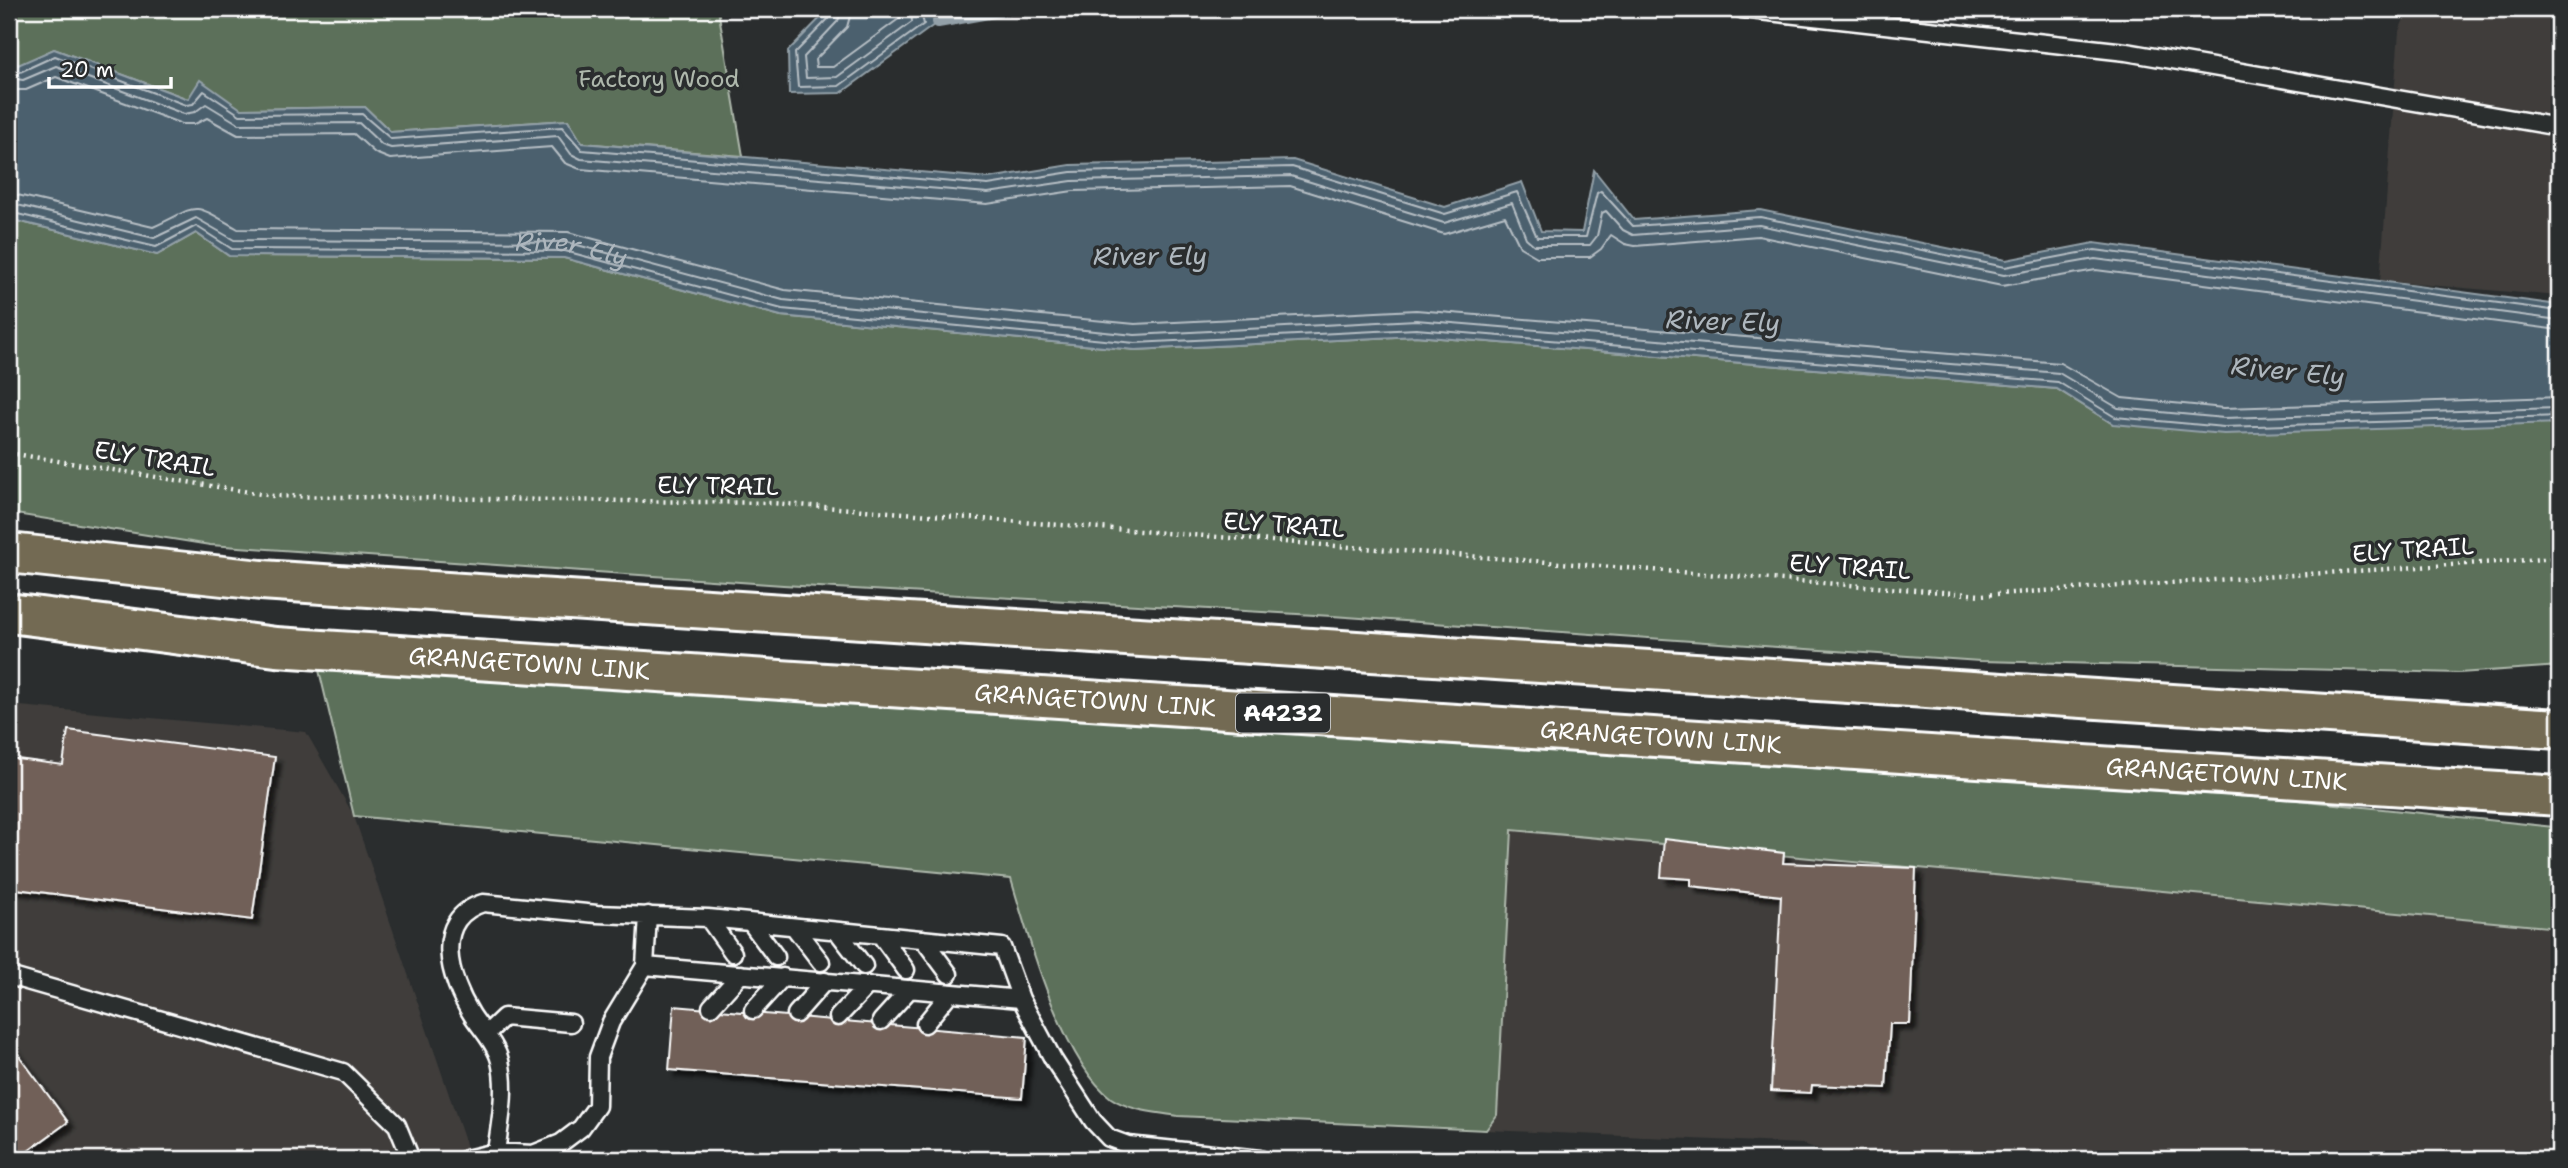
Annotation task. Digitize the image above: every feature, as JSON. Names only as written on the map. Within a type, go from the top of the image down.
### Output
[{"type":"main road","points":[[9,553],[261,580],[2559,729]]},
{"type":"main road","name":"GRANGETOWN LINK","points":[[9,613],[276,647],[2559,796]]},
{"type":"main road","points":[[2457,721],[2559,709]]},
{"type":"lane","points":[[1741,9],[2126,52],[2559,127]]},
{"type":"lane","points":[[496,1152],[503,1088],[500,1059],[471,1013],[450,963],[449,942],[455,923],[466,908],[484,902],[597,914],[708,918],[1002,947],[1021,999],[1053,1059],[1093,1121],[1109,1138],[1128,1145],[1260,1159]]},
{"type":"lane","points":[[466,1159],[496,1152],[533,1154],[561,1143],[581,1128],[597,1106],[598,1057],[611,1022],[645,966],[649,915]]},
{"type":"lane","points":[[708,918],[733,953]]},
{"type":"lane","points":[[751,923],[776,957]]},
{"type":"lane","points":[[794,927],[821,962]]},
{"type":"lane","points":[[837,931],[864,966]]},
{"type":"lane","points":[[881,936],[906,970]]},
{"type":"lane","points":[[923,939],[948,974]]},
{"type":"lane","points":[[645,966],[1021,999]]},
{"type":"lane","points":[[711,1007],[741,974]]},
{"type":"lane","points":[[9,976],[343,1072],[397,1125],[411,1159]]},
{"type":"lane","points":[[753,1010],[783,977]]},
{"type":"lane","points":[[796,1014],[825,981]]},
{"type":"lane","points":[[838,1017],[868,985]]},
{"type":"lane","points":[[881,1021],[909,989]]},
{"type":"lane","points":[[925,1024],[950,993]]},
{"type":"lane","points":[[486,1034],[504,1017],[571,1023]]},
{"type":"path","name":"ELY TRAIL","points":[[9,453],[273,496],[772,503],[1982,595],[2559,558]]},
{"type":"shaded area","points":[[2408,9],[2559,9],[2559,296],[2380,281],[2399,31]]},
{"type":"shaded area","points":[[9,705],[306,732],[354,816],[471,1159],[9,1159]]},
{"type":"shaded area","points":[[1512,830],[1664,839],[1916,868],[2559,928],[2559,1159],[1847,1159],[1803,1144],[1486,1130],[1497,1115]]},
{"type":"green space","name":"Factory Wood","points":[[9,9],[718,9],[743,156],[582,143],[568,120],[391,132],[365,107],[241,109],[188,99],[54,49],[18,66],[9,57]]},
{"type":"green space","points":[[9,219],[157,255],[196,233],[229,256],[564,258],[781,316],[1135,350],[1415,336],[2057,389],[2113,424],[2559,423],[2559,666],[2459,673],[1980,661],[1332,616],[783,585],[210,545],[9,513]]},
{"type":"green space","points":[[318,666],[2297,800],[2559,827],[2559,928],[1512,830],[1497,1115],[1486,1130],[1178,1116],[1126,1106],[1111,1098],[1093,1080],[1062,1028],[1037,964],[1011,879],[354,816]]},
{"type":"water","points":[[832,9],[922,9],[938,22],[841,93],[789,94],[788,51]]},
{"type":"water","name":"River Ely","points":[[54,49],[188,99],[200,80],[241,109],[365,107],[391,132],[568,120],[582,143],[989,178],[1070,165],[1293,160],[1445,207],[1522,182],[1541,231],[1582,232],[1594,170],[1634,220],[1760,210],[2006,260],[2094,243],[2559,305],[2559,423],[2224,434],[2113,424],[2057,389],[1416,336],[1135,350],[781,316],[564,258],[229,256],[196,233],[157,255],[9,219],[9,57],[18,65]]},
{"type":"building","points":[[68,730],[275,757],[252,920],[9,888],[9,758],[63,765]]},
{"type":"building","points":[[1664,839],[1784,853],[1783,863],[1916,868],[1910,1024],[1890,1024],[1886,1088],[1812,1085],[1811,1093],[1771,1091],[1781,896],[1691,886],[1691,879],[1661,877]]},
{"type":"building","points":[[674,1006],[1027,1037],[1022,1098],[669,1070]]},
{"type":"building","points":[[9,1042],[68,1122],[17,1159],[9,1159]]},
{"type":"waterway","points":[[938,22],[1011,9]]}]
